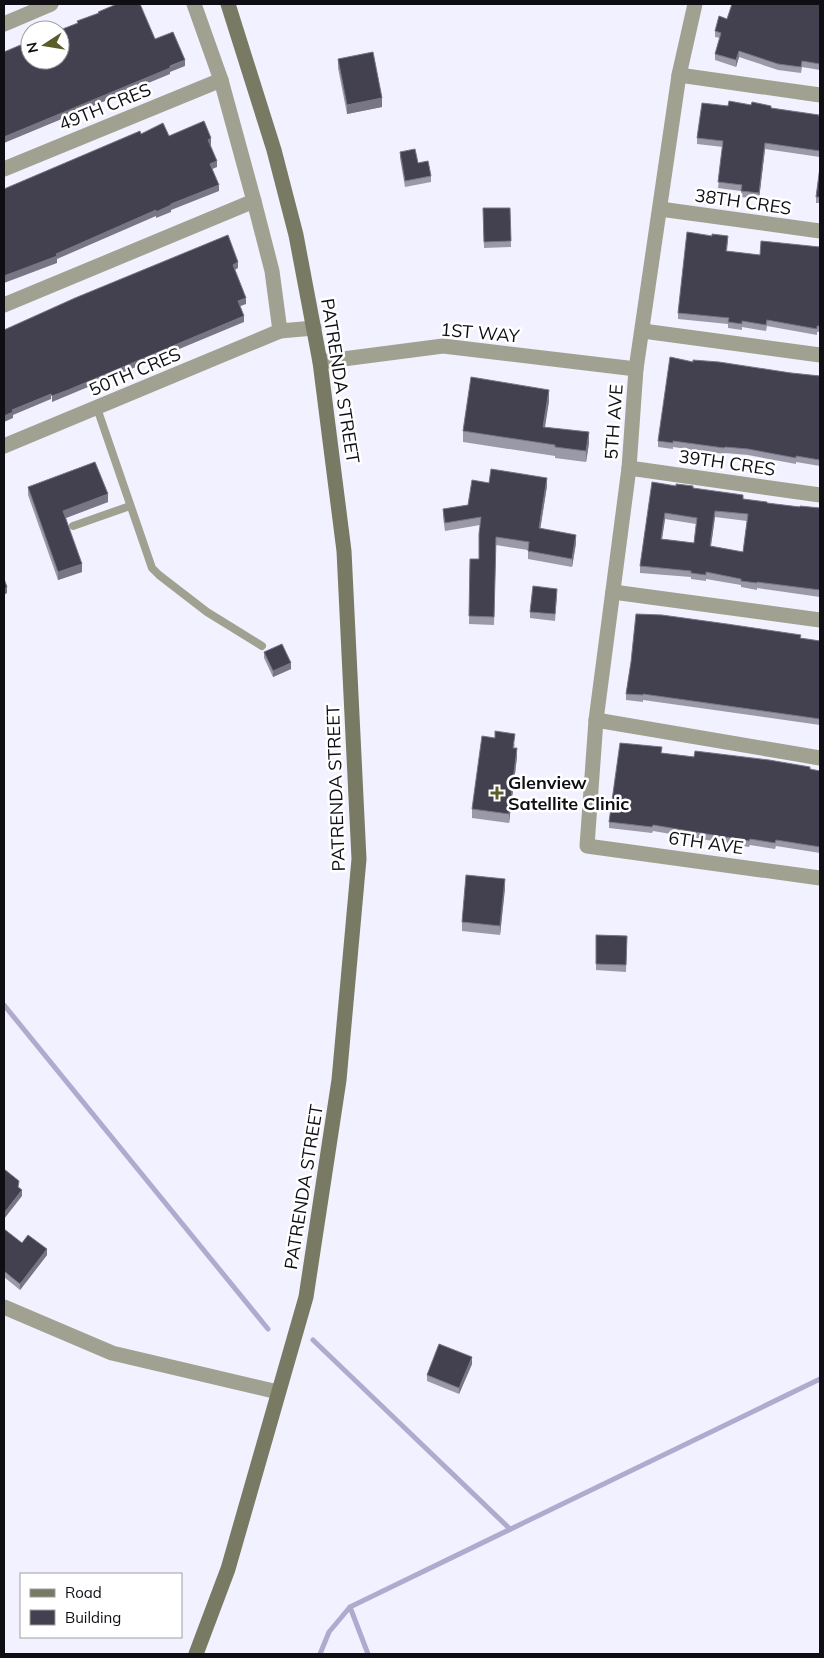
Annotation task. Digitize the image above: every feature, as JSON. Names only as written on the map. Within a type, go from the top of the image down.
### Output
[{"type":"street","points":[[4,24],[51,4]]},
{"type":"street","points":[[194,4],[221,80],[254,201],[272,271],[280,331]]},
{"type":"street","name":"PATRENDA STREET","points":[[196,1654],[228,1569],[306,1297],[339,1080],[359,859],[344,551],[320,362],[296,236],[274,150],[228,4]]},
{"type":"street","name":"5TH AVE","points":[[587,846],[596,720],[629,468],[636,369],[679,75],[695,4]]},
{"type":"street","points":[[679,75],[820,95]]},
{"type":"street","name":"49TH CRES","points":[[4,169],[221,80]]},
{"type":"street","points":[[4,305],[254,201]]},
{"type":"street","name":"38TH CRES","points":[[660,209],[820,231]]},
{"type":"street","name":"50TH CRES","points":[[4,446],[280,331],[314,328]]},
{"type":"street","points":[[643,330],[820,355]]},
{"type":"street","name":"1ST WAY","points":[[320,362],[443,346],[636,369]]},
{"type":"street","name":"39TH CRES","points":[[629,468],[820,495]]},
{"type":"street","points":[[613,592],[820,620]]},
{"type":"street","points":[[596,720],[820,758]]},
{"type":"street","name":"6TH AVE","points":[[587,846],[820,878]]},
{"type":"street","points":[[4,1307],[112,1352],[278,1392]]},
{"type":"lane","points":[[97,408],[152,568],[207,612],[262,646]]},
{"type":"lane","points":[[73,526],[130,506]]},
{"type":"building","points":[[117,4],[140,4],[155,39],[173,32],[185,60],[4,137],[4,52],[20,45],[20,70],[70,70],[70,26]]},
{"type":"building","points":[[732,4],[820,4],[820,64],[802,61],[801,67],[778,64],[739,51],[736,60],[715,54],[721,33],[715,31],[719,16],[727,19]]},
{"type":"building","points":[[373,52],[382,98],[347,105],[338,59]]},
{"type":"building","points":[[729,101],[751,105],[752,102],[771,106],[771,108],[819,115],[820,151],[765,143],[759,193],[741,191],[742,185],[718,182],[723,141],[697,138],[702,103],[728,106]]},
{"type":"building","points":[[204,121],[211,138],[208,140],[217,161],[210,164],[219,185],[156,212],[156,210],[56,254],[57,256],[4,276],[4,189],[140,131],[141,134],[163,123],[169,136]]},
{"type":"building","points":[[415,149],[418,163],[428,161],[431,176],[405,181],[400,152]]},
{"type":"building","points":[[820,167],[820,197],[816,197]]},
{"type":"building","points":[[483,208],[510,208],[511,241],[484,242]]},
{"type":"building","points":[[687,232],[712,236],[712,234],[728,236],[726,251],[760,255],[761,241],[820,247],[820,326],[817,326],[817,329],[767,320],[766,325],[742,321],[742,324],[728,322],[729,318],[678,313]]},
{"type":"building","points":[[228,235],[238,262],[233,265],[246,298],[238,301],[244,316],[68,390],[52,396],[51,394],[12,410],[13,412],[4,416],[4,330],[75,298]]},
{"type":"building","points":[[670,357],[693,362],[693,360],[719,362],[820,376],[820,460],[796,456],[796,458],[748,449],[658,441]]},
{"type":"building","points":[[471,377],[549,390],[543,427],[589,432],[586,451],[463,431]]},
{"type":"building","points":[[95,462],[108,494],[63,511],[82,564],[58,572],[28,487]]},
{"type":"building","points":[[491,469],[547,478],[539,528],[576,535],[572,559],[528,551],[529,542],[496,537],[494,617],[469,616],[470,559],[479,559],[481,517],[445,523],[443,509],[468,505],[472,480],[489,483]]},
{"type":"building","points":[[652,482],[676,486],[676,484],[693,486],[693,488],[743,495],[743,499],[767,503],[820,508],[820,590],[741,581],[741,579],[706,572],[706,575],[691,573],[691,571],[640,566]],"holes":[[[715,511],[748,514],[743,552],[710,546]],[[665,513],[697,518],[694,543],[661,539]]]},
{"type":"building","points":[[533,586],[557,589],[555,614],[530,612]]},
{"type":"building","points":[[636,614],[662,615],[727,624],[801,635],[800,638],[820,641],[820,719],[643,694],[626,694]]},
{"type":"building","points":[[282,644],[291,663],[273,671],[264,652]]},
{"type":"building","points":[[495,731],[515,734],[513,748],[517,748],[509,814],[472,809],[482,736],[495,738]]},
{"type":"building","points":[[620,743],[662,747],[661,753],[694,757],[695,751],[769,760],[810,767],[810,769],[820,771],[820,847],[776,840],[775,843],[750,839],[749,841],[653,825],[652,827],[609,822]]},
{"type":"building","points":[[466,875],[505,879],[500,926],[462,922]]},
{"type":"building","points":[[596,935],[627,936],[626,965],[596,964]]},
{"type":"building","points":[[4,1169],[19,1181],[18,1187],[22,1190],[4,1213]]},
{"type":"building","points":[[4,1229],[22,1243],[28,1235],[47,1249],[20,1284],[4,1271]]},
{"type":"building","points":[[439,1344],[472,1357],[459,1388],[427,1375]]},
{"type":"waterway","points":[[4,1005],[268,1329]]},
{"type":"waterway","points":[[313,1340],[510,1529]]},
{"type":"waterway","points":[[320,1654],[329,1632],[350,1607],[820,1379]]},
{"type":"waterway","points":[[350,1607],[368,1654]]},
{"type":"place","name":"Glenview Satellite Clinic","points":[[497,793]]}]
